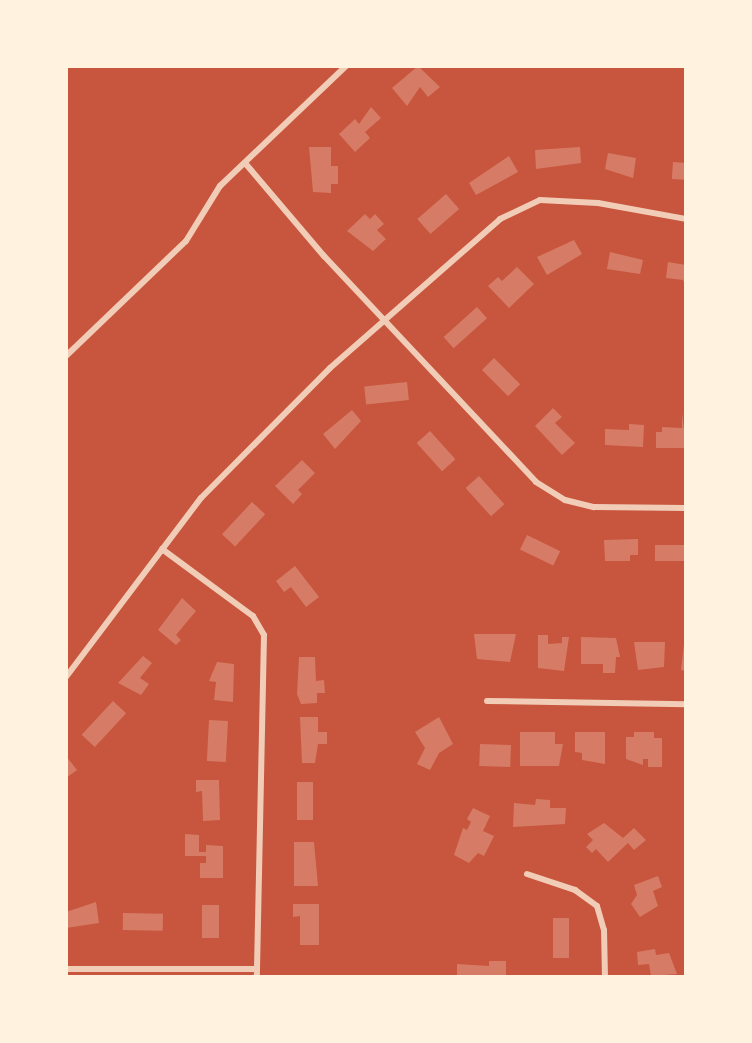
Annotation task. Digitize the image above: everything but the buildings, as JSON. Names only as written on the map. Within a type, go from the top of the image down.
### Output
[{"type":"street","points":[[66,356],[186,241],[220,186],[346,66]]},
{"type":"street","points":[[245,163],[324,257],[385,318],[536,482],[565,500],[594,507],[685,508]]},
{"type":"street","points":[[66,677],[201,498],[385,318],[500,219],[540,200],[598,203],[685,219]]},
{"type":"street","points":[[66,969],[257,973],[264,635],[253,616],[162,549]]},
{"type":"street","points":[[487,701],[685,704]]},
{"type":"street","points":[[527,874],[575,890],[597,906],[604,930],[605,976]]}]
